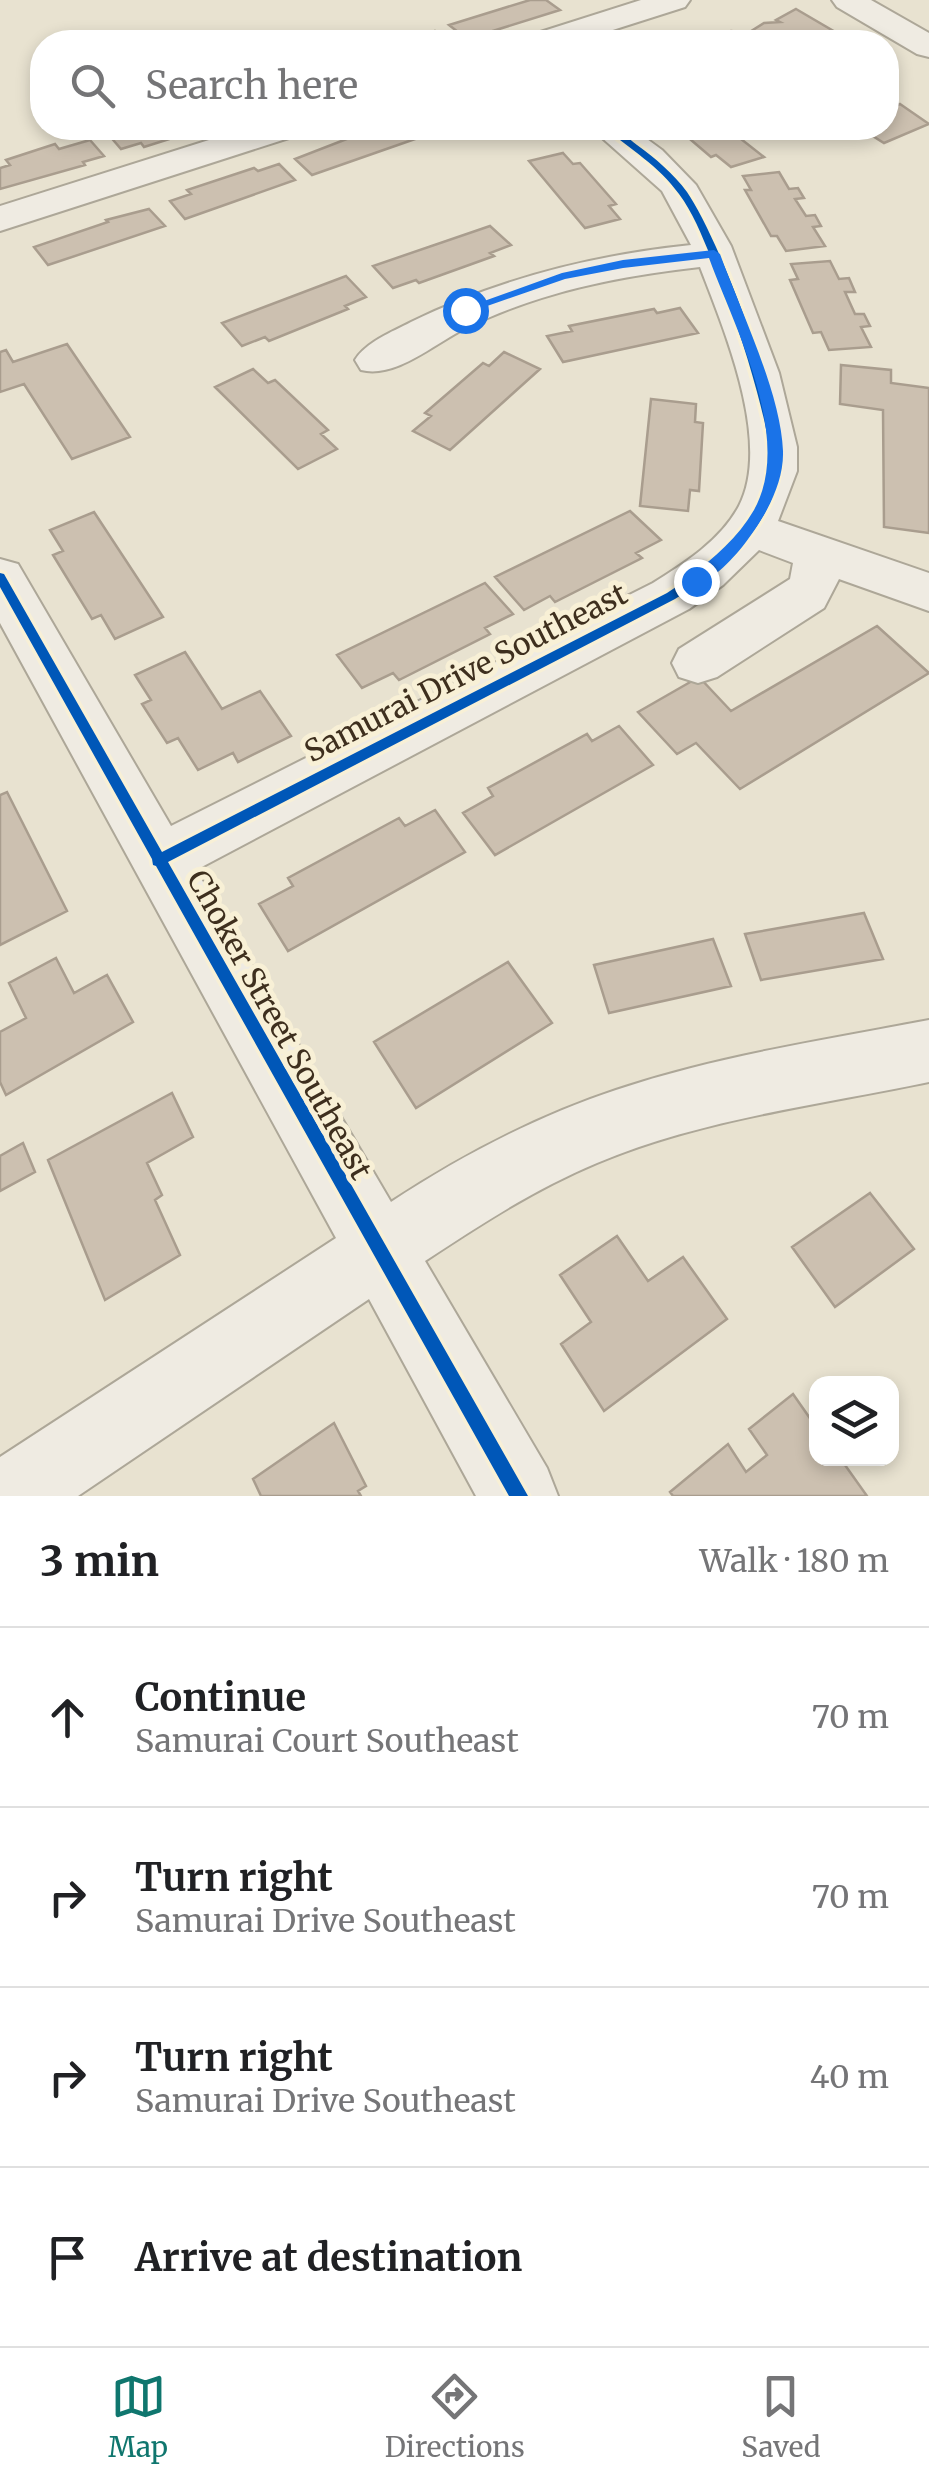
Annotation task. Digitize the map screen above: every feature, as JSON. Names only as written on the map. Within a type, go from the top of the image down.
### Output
[{"type":"street","points":[[580,30],[674,0]]},
{"type":"street","points":[[848,0],[929,47]]},
{"type":"street","points":[[0,219],[245,140]]},
{"type":"street","name":"Samurai Drive Southeast","points":[[158,860],[671,596],[717,565],[750,529],[762,510],[775,469],[774,424],[701,221],[663,170],[625,140]]},
{"type":"street","points":[[376,360],[465,310],[534,285],[623,264],[714,254]]},
{"type":"street","points":[[750,529],[929,592]]},
{"type":"street","points":[[698,663],[806,596],[814,582],[820,554]]},
{"type":"street","name":"Choker Street Southeast","points":[[0,577],[377,1251],[519,1496]]},
{"type":"street","points":[[10,1496],[475,1187],[526,1160],[632,1117],[686,1101],[929,1051]]},
{"type":"building","points":[[530,0],[546,0],[560,10],[496,30],[455,30],[449,25]]},
{"type":"building","points":[[796,9],[832,30],[753,30],[764,23],[780,22],[776,20]]},
{"type":"building","points":[[900,104],[929,124],[899,137]]},
{"type":"building","points":[[90,140],[104,156],[0,189],[0,168],[10,165],[6,160],[55,144],[59,149]]},
{"type":"building","points":[[113,140],[166,140],[144,147],[141,143],[121,149]]},
{"type":"building","points":[[344,140],[412,140],[312,175],[295,159]]},
{"type":"building","points":[[691,140],[742,140],[764,157],[731,167],[716,155],[711,157]]},
{"type":"building","points":[[563,153],[573,164],[580,163],[616,204],[609,206],[620,219],[585,228],[529,161]]},
{"type":"building","points":[[279,164],[295,180],[185,219],[170,201],[191,194],[187,190]]},
{"type":"building","points":[[779,172],[789,189],[798,188],[804,198],[795,199],[806,216],[815,215],[821,226],[813,227],[825,246],[786,251],[777,236],[771,236],[745,190],[751,190],[743,176]]},
{"type":"building","points":[[149,209],[165,226],[48,265],[34,247],[106,220]]},
{"type":"building","points":[[490,226],[511,245],[490,253],[494,256],[419,283],[416,280],[393,288],[373,266]]},
{"type":"building","points":[[830,261],[839,279],[849,278],[855,292],[845,292],[855,314],[864,314],[870,326],[861,327],[871,347],[829,350],[821,332],[813,333],[790,280],[798,279],[791,264]]},
{"type":"building","points":[[346,276],[366,297],[345,306],[348,309],[269,341],[265,337],[242,346],[222,323]]},
{"type":"building","points":[[680,308],[698,333],[563,362],[547,336],[572,331],[569,326],[654,309],[657,313]]},
{"type":"building","points":[[67,344],[130,437],[72,459],[24,384],[0,392],[0,352],[6,350],[13,362]]},
{"type":"building","points":[[504,352],[540,369],[450,450],[413,431],[431,416],[425,413],[483,363],[489,366]]},
{"type":"building","points":[[841,365],[891,370],[891,383],[929,388],[929,533],[884,527],[883,410],[840,404]]},
{"type":"building","points":[[253,369],[268,383],[275,380],[328,430],[321,434],[337,449],[298,469],[215,387]]},
{"type":"building","points":[[651,399],[696,404],[695,422],[703,423],[699,491],[690,490],[688,511],[640,506]]},
{"type":"building","points":[[630,511],[661,540],[636,553],[642,558],[555,602],[550,596],[524,610],[495,577]]},
{"type":"building","points":[[94,512],[163,617],[115,639],[101,615],[92,619],[53,555],[63,551],[50,530]]},
{"type":"building","points":[[485,583],[513,614],[485,628],[490,634],[399,680],[393,673],[362,688],[337,655]]},
{"type":"building","points":[[877,626],[929,673],[740,789],[696,743],[677,754],[638,712],[699,677],[731,711]]},
{"type":"building","points":[[185,652],[222,709],[260,691],[291,736],[238,762],[233,753],[198,770],[178,738],[167,743],[142,704],[151,700],[135,675]]},
{"type":"building","points":[[619,726],[653,765],[495,855],[463,813],[493,796],[488,788],[587,734],[592,741]]},
{"type":"building","points":[[7,792],[67,911],[0,945],[0,795]]},
{"type":"building","points":[[435,810],[465,852],[288,951],[259,904],[293,886],[288,878],[399,818],[405,826]]},
{"type":"building","points":[[864,913],[883,959],[761,980],[745,934]]},
{"type":"building","points":[[713,939],[731,986],[609,1013],[594,965]]},
{"type":"building","points":[[56,958],[74,993],[107,975],[133,1022],[6,1095],[0,1082],[0,1032],[26,1018],[9,983]]},
{"type":"building","points":[[508,962],[552,1023],[416,1108],[374,1042]]},
{"type":"building","points":[[172,1093],[193,1137],[147,1163],[162,1195],[155,1200],[180,1255],[105,1300],[48,1160]]},
{"type":"building","points":[[23,1143],[35,1172],[0,1191],[0,1156]]},
{"type":"building","points":[[870,1193],[914,1249],[835,1307],[792,1247]]},
{"type":"building","points":[[617,1236],[648,1281],[683,1257],[727,1319],[604,1411],[561,1344],[591,1322],[560,1275]]},
{"type":"building","points":[[793,1394],[809,1417],[809,1466],[846,1466],[867,1496],[673,1496],[670,1492],[728,1444],[746,1472],[767,1455],[749,1429]]},
{"type":"building","points":[[334,1423],[366,1486],[358,1491],[361,1496],[261,1496],[253,1479]]},
{"type":"cycle path","points":[[158,861],[671,596],[722,559],[749,528],[768,492],[774,471],[774,447],[743,329],[711,246],[683,193],[625,140]]},
{"type":"cycle path","points":[[0,577],[519,1496]]},
{"type":"route","points":[[465,310],[562,276],[623,264],[714,254],[769,405],[774,424],[775,469],[762,510],[750,529],[735,548],[696,581]]}]
